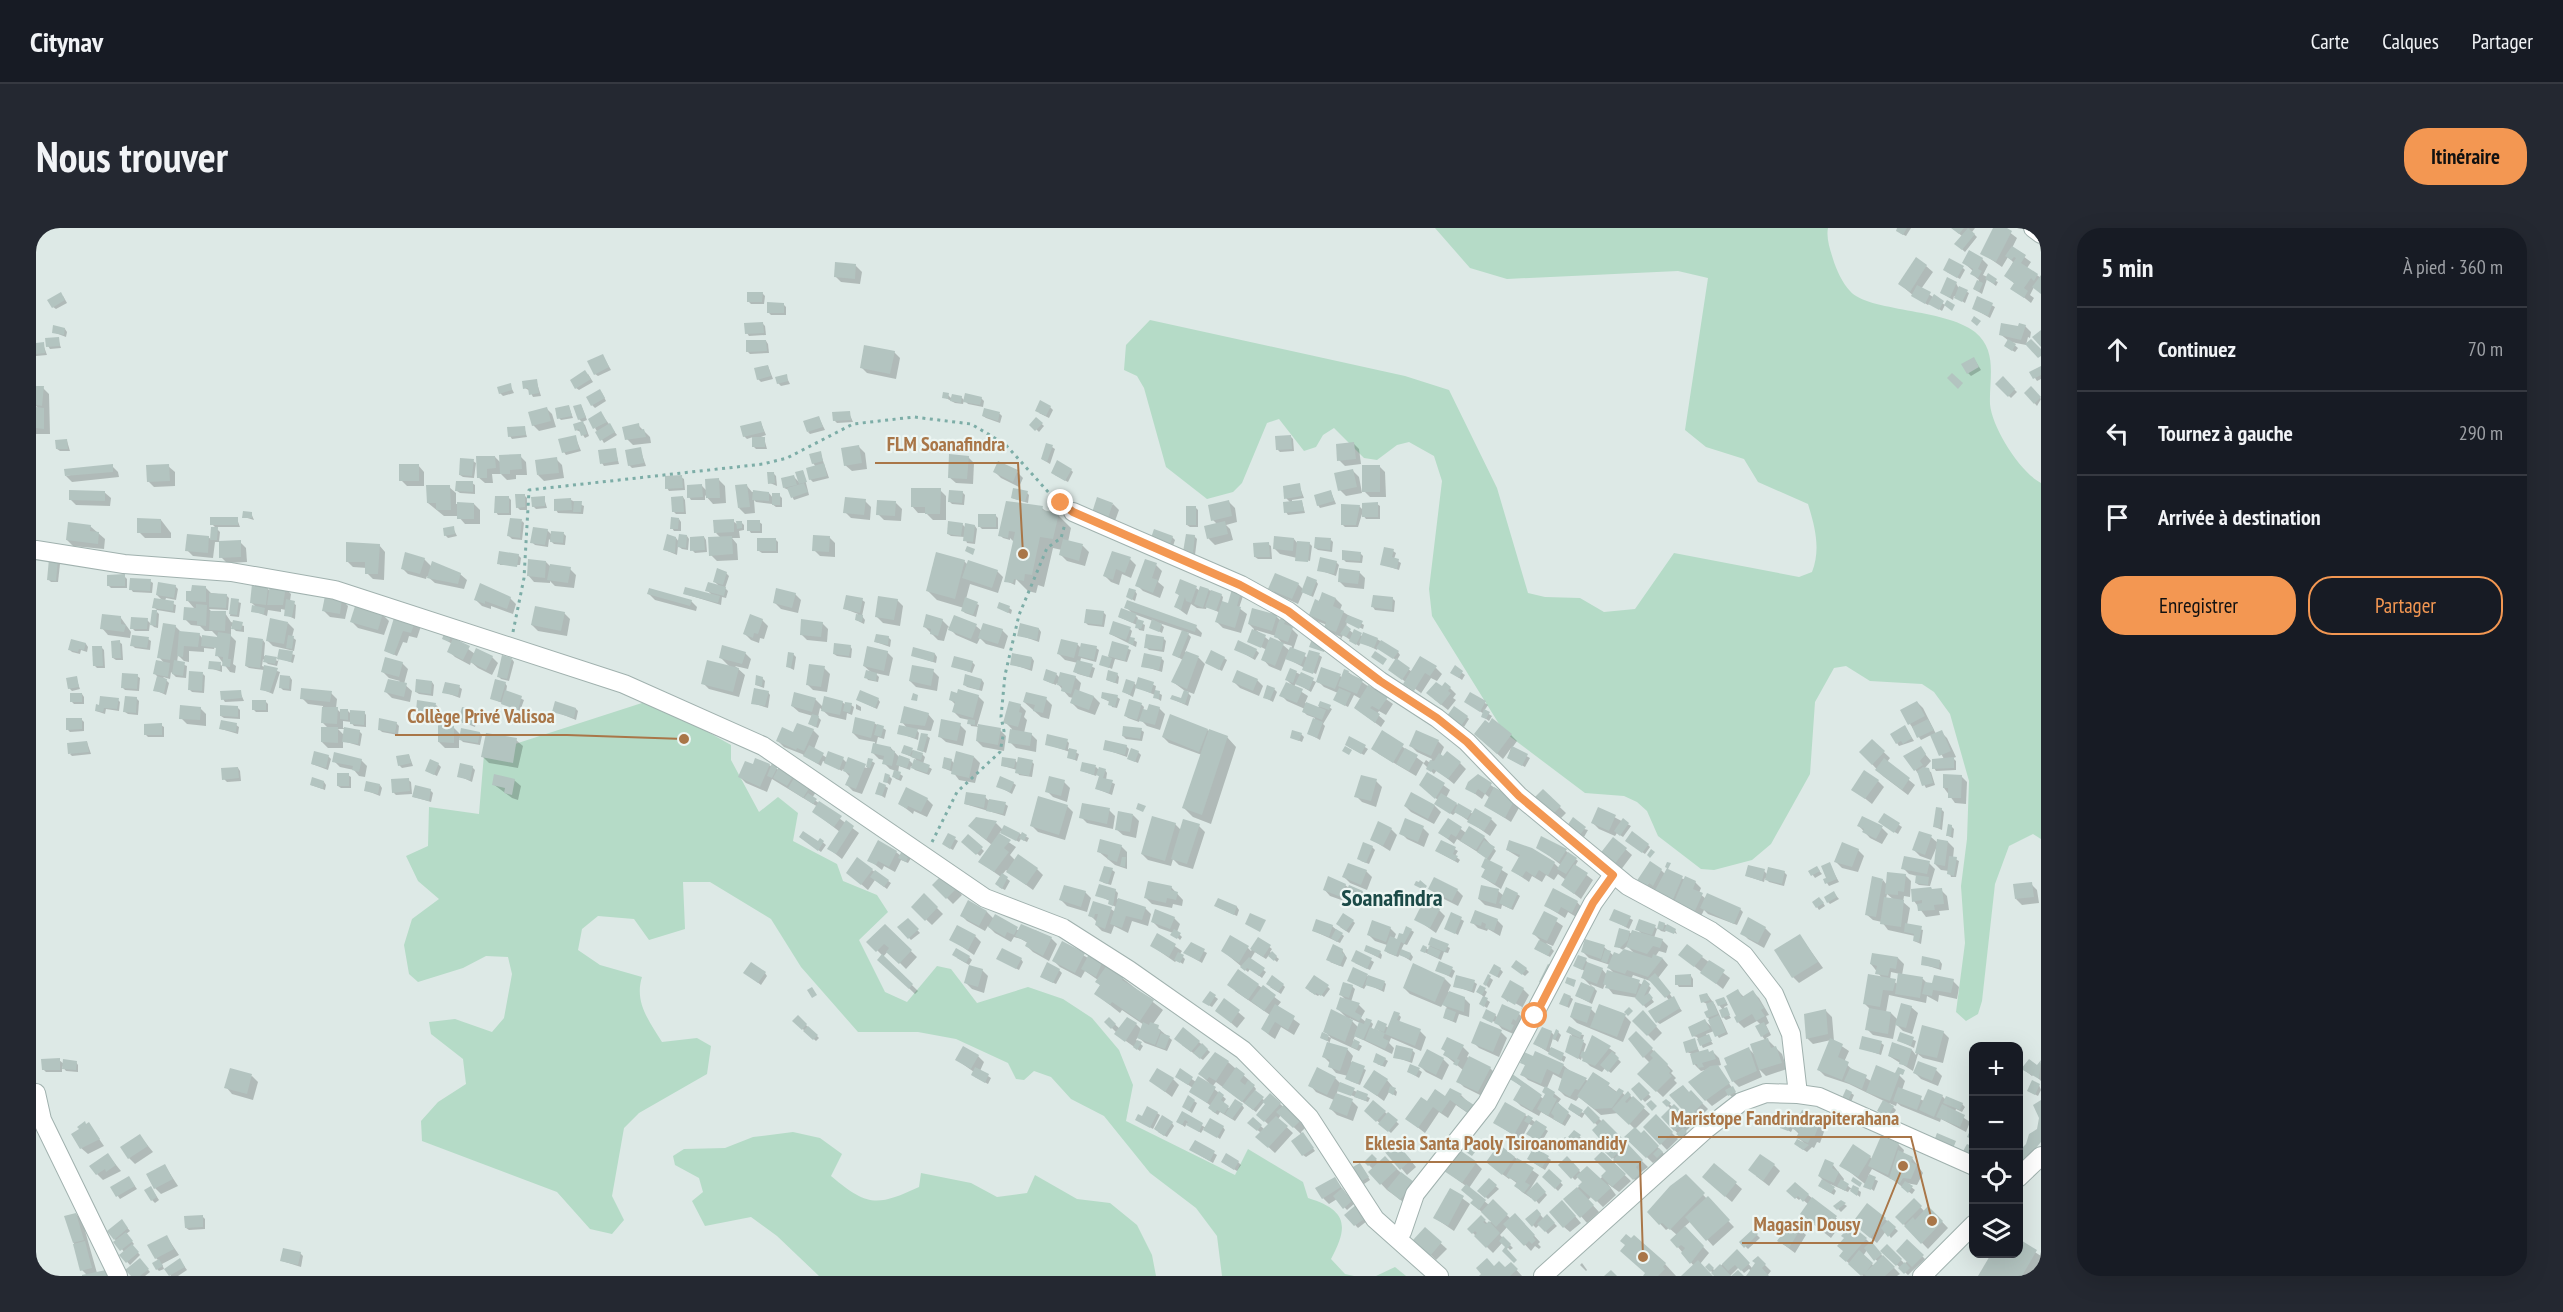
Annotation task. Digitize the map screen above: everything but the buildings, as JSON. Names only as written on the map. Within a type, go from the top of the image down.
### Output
[{"type":"street","points":[[2033,228],[2041,234]]},
{"type":"street","points":[[1073,512],[1240,585],[1288,611],[1380,681],[1437,718],[1467,742],[1519,796],[1613,875],[1628,886],[1711,931],[1744,955],[1774,994],[1791,1034],[1798,1094]]},
{"type":"street","points":[[36,550],[124,564],[231,572],[335,590],[456,628],[510,649],[624,684],[763,746],[985,898],[1063,928],[1129,970],[1243,1050],[1309,1117],[1375,1219],[1439,1276]]},
{"type":"street","points":[[1402,1232],[1415,1194],[1487,1102],[1593,903],[1613,875]]},
{"type":"street","points":[[36,1093],[42,1120],[118,1276]]},
{"type":"street","points":[[1543,1276],[1705,1130],[1741,1102],[1766,1093],[1819,1097],[1969,1164]]},
{"type":"street","points":[[2023,1174],[2041,1156]]},
{"type":"street","points":[[1922,1276],[1969,1229]]},
{"type":"path","points":[[510,649],[524,578],[529,490],[763,464],[787,458],[853,424],[914,417],[971,424],[1005,444],[1050,494],[1073,512],[1060,538],[1047,548],[1019,615],[1005,675],[1000,717],[1004,731],[1000,752],[957,792],[925,856]]},
{"type":"green space","points":[[1435,228],[1828,228],[1829,244],[1838,272],[1847,288],[1859,298],[1889,307],[1945,318],[1961,324],[1982,339],[1990,356],[1990,404],[1996,425],[2016,459],[2041,483],[2041,839],[2033,834],[2009,846],[1995,884],[1982,1001],[1978,1014],[1966,1021],[1956,1012],[1965,943],[1961,886],[1967,839],[1969,781],[1950,714],[1934,692],[1922,684],[1870,681],[1846,666],[1834,668],[1815,702],[1810,774],[1771,844],[1752,860],[1714,870],[1701,869],[1658,836],[1647,811],[1637,802],[1624,796],[1585,793],[1504,732],[1432,616],[1429,589],[1442,481],[1434,456],[1409,442],[1397,445],[1377,460],[1364,458],[1334,428],[1323,435],[1316,447],[1304,451],[1279,419],[1267,423],[1242,483],[1233,492],[1207,499],[1166,467],[1144,388],[1137,376],[1124,370],[1126,345],[1150,320],[1405,376],[1449,390],[1497,488],[1528,593],[1545,597],[1580,598],[1604,612],[1635,609],[1674,553],[1799,577],[1812,572],[1817,546],[1808,504],[1758,482],[1744,459],[1706,447],[1685,430],[1708,278],[1678,271],[1507,279],[1470,268]]},
{"type":"green space","points":[[645,702],[676,714],[731,745],[731,760],[759,812],[778,797],[798,813],[793,841],[837,864],[843,881],[877,895],[888,912],[859,940],[885,992],[907,1002],[937,966],[951,969],[977,1003],[1028,987],[1063,999],[1092,1018],[1119,1050],[1133,1085],[1126,1121],[1235,1175],[1248,1149],[1303,1182],[1308,1198],[1331,1208],[1341,1221],[1340,1237],[1331,1259],[1345,1274],[1354,1276],[1222,1276],[1217,1236],[1196,1208],[1150,1173],[1104,1116],[1071,1099],[1051,1077],[1034,1071],[1024,1080],[1016,1079],[1008,1063],[956,1039],[918,1032],[858,1032],[801,967],[771,919],[710,882],[683,882],[685,929],[649,940],[634,919],[598,916],[582,929],[578,950],[600,965],[642,977],[641,1003],[662,1042],[697,1038],[711,1046],[707,1074],[639,1113],[624,1128],[612,1196],[624,1220],[612,1234],[590,1229],[557,1192],[422,1141],[421,1121],[438,1102],[466,1084],[463,1059],[431,1034],[429,1022],[455,1019],[492,1032],[504,1018],[512,974],[508,957],[486,956],[463,968],[418,982],[409,974],[404,945],[412,919],[439,899],[418,881],[406,856],[428,846],[429,807],[479,814],[484,754]]},
{"type":"green space","points":[[793,1132],[820,1138],[842,1154],[831,1176],[863,1198],[882,1200],[904,1194],[919,1187],[921,1173],[971,1183],[997,1197],[1027,1193],[1035,1175],[1077,1199],[1110,1203],[1137,1225],[1152,1255],[1156,1276],[819,1276],[777,1236],[751,1217],[705,1226],[692,1201],[703,1192],[699,1178],[675,1165],[673,1156],[684,1149],[725,1148],[753,1137]]},
{"type":"green space","points":[[1395,1267],[1406,1276],[1376,1276]]},
{"type":"place","name":"FLM Soanafindra","points":[[1023,554]]},
{"type":"place","name":"Collège Privé Valisoa","points":[[684,739]]},
{"type":"place","name":"Magasin Dousy","points":[[1903,1166]]},
{"type":"place","name":"Maristope Fandrindrapiterahana","points":[[1932,1221]]},
{"type":"place","name":"Eklesia Santa Paoly Tsiroanomandidy","points":[[1643,1257]]},
{"type":"district","name":"Soanafindra","points":[[1392,897]]},
{"type":"route","points":[[1061,503],[1073,512],[1240,585],[1317,630],[1380,681],[1437,718],[1467,742],[1519,796],[1613,875],[1593,903],[1535,1016]]}]
